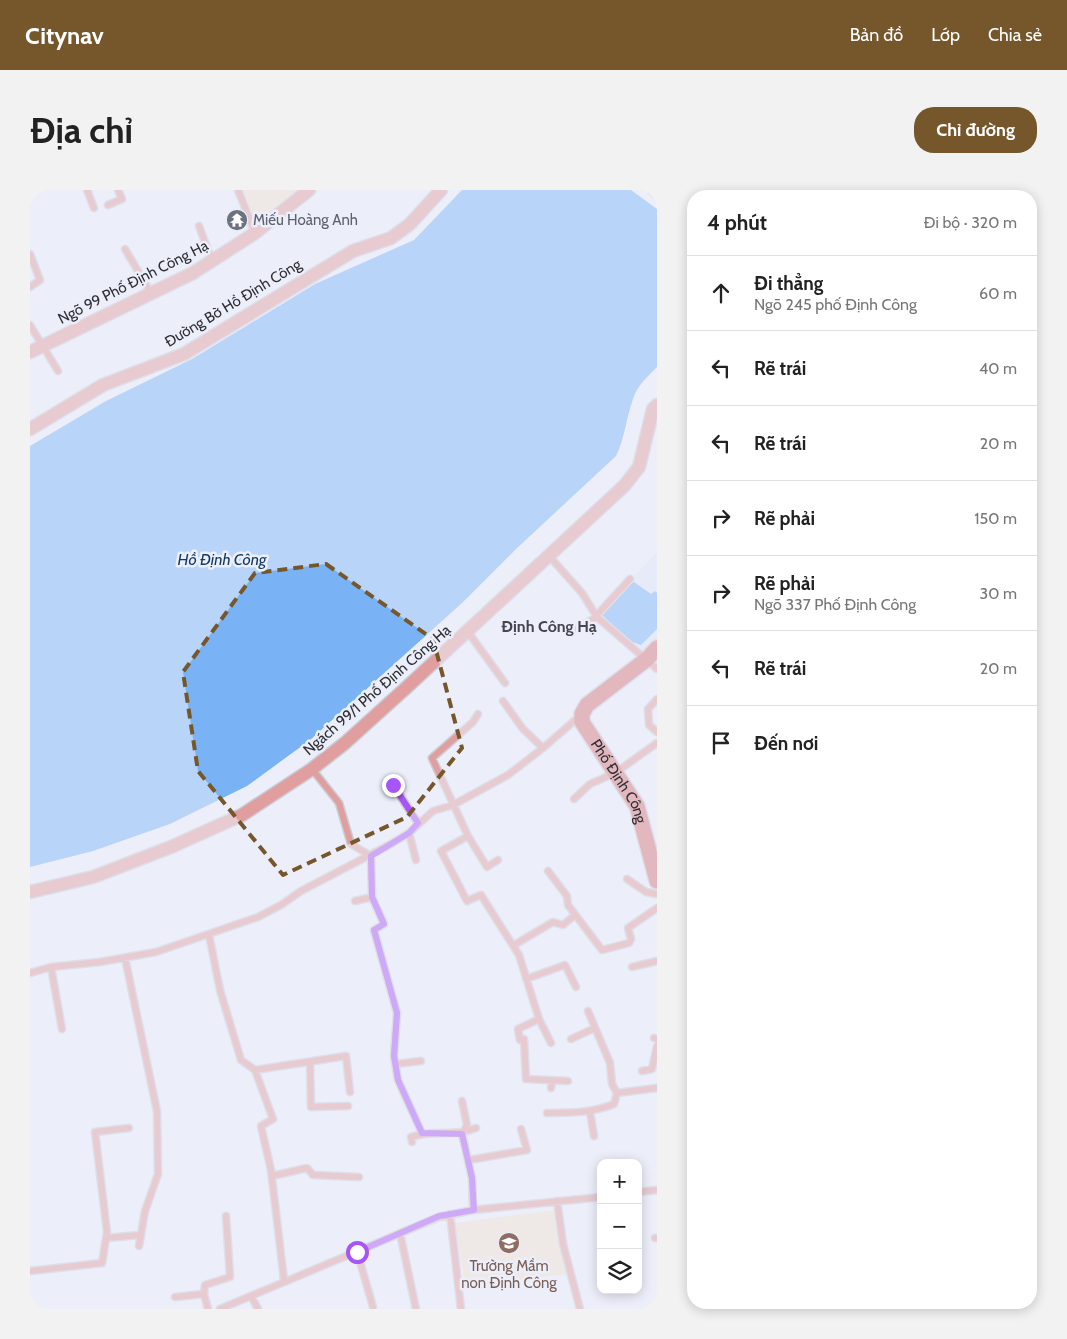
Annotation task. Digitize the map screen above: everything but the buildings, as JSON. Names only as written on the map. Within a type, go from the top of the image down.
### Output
[{"type":"street","name":"Ngõ 99 Phố Định Công Hạ","points":[[30,352],[151,292],[193,274],[255,233],[308,190]]},
{"type":"street","name":"Đường Bờ Hồ Định Công","points":[[30,429],[103,385],[184,354],[353,251],[391,238],[410,224],[441,190]]},
{"type":"street","name":"Ngách 99/1 Phố Định Công Hạ","points":[[30,892],[93,877],[171,847],[242,815],[312,769],[468,632],[624,486],[639,467],[653,410],[657,405]]},
{"type":"street","points":[[582,714],[587,705],[654,659]]},
{"type":"street","name":"Phố Định Công","points":[[582,714],[582,722],[637,806],[657,881]]},
{"type":"lane","points":[[86,190],[94,208]]},
{"type":"lane","points":[[108,206],[122,199],[118,190]]},
{"type":"lane","points":[[238,190],[255,233]]},
{"type":"lane","points":[[199,226],[212,261]]},
{"type":"lane","points":[[125,249],[151,292]]},
{"type":"lane","points":[[30,254],[40,280],[30,287]]},
{"type":"lane","points":[[30,325],[58,371]]},
{"type":"lane","points":[[550,557],[582,593],[596,616],[654,659]]},
{"type":"lane","points":[[568,633],[596,616],[630,579]]},
{"type":"lane","points":[[468,632],[505,683]]},
{"type":"lane","points":[[657,699],[648,709],[649,725],[657,732]]},
{"type":"lane","points":[[503,701],[523,729],[544,748]]},
{"type":"lane","points":[[478,714],[472,722],[432,758],[468,836],[487,867],[498,860]]},
{"type":"lane","points":[[30,973],[50,967],[125,958],[156,952],[258,917],[281,905],[301,891],[371,856],[409,833],[433,811],[453,805],[508,774],[544,748],[582,714]]},
{"type":"lane","points":[[574,799],[590,784],[614,773],[657,743]]},
{"type":"lane","points":[[312,769],[339,803],[351,844],[371,856]]},
{"type":"lane","points":[[393,785],[418,823]]},
{"type":"lane","points":[[409,833],[416,860]]},
{"type":"lane","points":[[468,836],[441,851],[467,901],[480,895],[514,945],[539,1019],[551,1043]]},
{"type":"lane","points":[[371,856],[372,897],[384,924],[374,930],[397,1013],[396,1064],[398,1080],[422,1133]]},
{"type":"lane","points":[[548,871],[567,896],[568,905],[602,950],[629,943],[631,939],[628,928],[657,908]]},
{"type":"lane","points":[[627,879],[646,892],[657,894]]},
{"type":"lane","points":[[356,901],[372,897]]},
{"type":"lane","points":[[514,945],[553,922],[563,925],[575,915]]},
{"type":"lane","points":[[208,935],[220,990],[241,1060],[255,1070],[272,1119],[261,1126],[272,1176],[284,1280]]},
{"type":"lane","points":[[125,958],[157,1111],[158,1174],[145,1211],[139,1246]]},
{"type":"lane","points":[[632,967],[657,961]]},
{"type":"lane","points":[[526,979],[565,965],[576,987]]},
{"type":"lane","points":[[50,967],[62,1029]]},
{"type":"lane","points":[[548,1114],[590,1112],[614,1104],[617,1093],[612,1084],[610,1063],[588,1011]]},
{"type":"lane","points":[[539,1019],[518,1029],[520,1040],[524,1040],[526,1079],[568,1081]]},
{"type":"lane","points":[[572,1039],[595,1028]]},
{"type":"lane","points":[[642,1071],[652,1069],[657,1046]]},
{"type":"lane","points":[[255,1070],[346,1056],[350,1092]]},
{"type":"lane","points":[[396,1064],[421,1060]]},
{"type":"lane","points":[[310,1062],[311,1107],[348,1106]]},
{"type":"lane","points":[[551,1088],[552,1080]]},
{"type":"lane","points":[[617,1093],[657,1088]]},
{"type":"lane","points":[[462,1101],[467,1125],[462,1134],[469,1160],[474,1210]]},
{"type":"lane","points":[[590,1112],[594,1136]]},
{"type":"lane","points":[[30,1271],[102,1263],[106,1238],[95,1132],[129,1128]]},
{"type":"lane","points":[[412,1142],[411,1137],[422,1133],[462,1134],[476,1128]]},
{"type":"lane","points":[[469,1160],[527,1150],[521,1129]]},
{"type":"lane","points":[[272,1176],[307,1168],[313,1175],[359,1177]]},
{"type":"lane","points":[[642,1192],[657,1190]]},
{"type":"lane","points":[[220,1309],[284,1280],[357,1252],[439,1216],[474,1210],[597,1196]]},
{"type":"lane","points":[[558,1201],[563,1244],[580,1309]]},
{"type":"lane","points":[[450,1214],[461,1309]]},
{"type":"lane","points":[[208,1309],[204,1285],[230,1277],[226,1216]]},
{"type":"lane","points":[[400,1233],[416,1309]]},
{"type":"lane","points":[[106,1238],[140,1235]]},
{"type":"lane","points":[[357,1252],[373,1307]]},
{"type":"lane","points":[[175,1297],[204,1294]]},
{"type":"lane","points":[[251,1296],[258,1309]]},
{"type":"highlighted area","points":[[326,564],[433,639],[462,748],[407,817],[283,875],[198,771],[183,672],[255,573]]},
{"type":"shaded area","points":[[243,190],[299,190],[257,226]]},
{"type":"shaded area","points":[[657,552],[657,643],[645,656],[597,616]]},
{"type":"shaded area","name":"Trường Mầm non Định Công","points":[[556,1210],[568,1274],[466,1286],[454,1223]]},
{"type":"water","name":"Hồ Định Công","points":[[462,190],[631,190],[657,209],[657,367],[635,394],[616,456],[515,550],[462,603],[310,740],[247,786],[170,824],[93,851],[30,867],[30,446],[106,401],[192,359],[315,284],[414,240]]},
{"type":"water","points":[[634,582],[651,594],[655,591],[657,593],[657,629],[641,645],[627,640],[602,615],[623,589]]},
{"type":"place","name":"Miếu Hoàng Anh","points":[[237,220]]},
{"type":"place","name":"Trường Mầm non Định Công","points":[[509,1243]]},
{"type":"district","name":"Định Công Hạ","points":[[549,626]]},
{"type":"route","points":[[357,1252],[439,1216],[474,1210],[472,1178],[462,1134],[422,1133],[398,1080],[394,1056],[397,1013],[374,930],[384,924],[372,897],[371,856],[409,833],[418,823],[393,785]]}]
